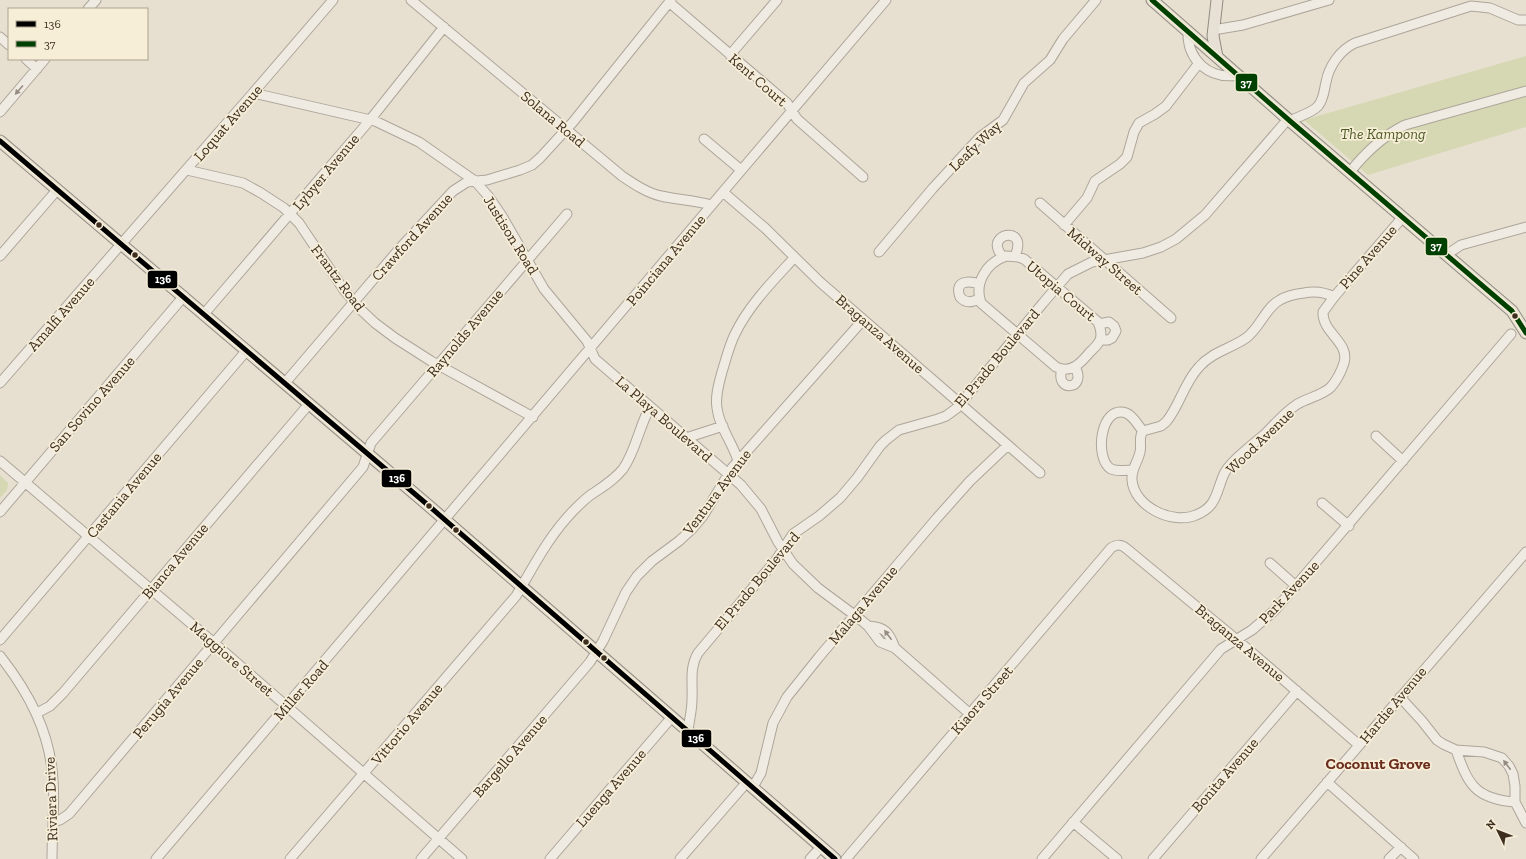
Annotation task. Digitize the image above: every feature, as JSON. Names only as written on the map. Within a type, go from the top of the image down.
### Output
[{"type":"main road","points":[[1152,0],[1402,218],[1516,315],[1526,333]]},
{"type":"main road","points":[[1217,0],[1213,40],[1217,57]]},
{"type":"main road","points":[[1191,34],[1206,36],[1213,31]]},
{"type":"main road","points":[[0,141],[184,296],[445,520],[835,859]]},
{"type":"street","points":[[89,8],[96,0]]},
{"type":"street","name":"Loquat Avenue","points":[[122,244],[333,0]]},
{"type":"street","name":"Solana Road","points":[[411,0],[609,167],[639,187],[662,196],[711,205]]},
{"type":"street","points":[[730,55],[777,0]]},
{"type":"street","name":"Poinciana Avenue","points":[[445,520],[886,0]]},
{"type":"street","name":"Leafy Way","points":[[879,252],[936,184],[977,140],[1003,120],[1024,83],[1050,60],[1063,39],[1096,0]]},
{"type":"street","points":[[1213,31],[1243,25],[1329,0]]},
{"type":"street","name":"Kent Court","points":[[670,1],[730,55],[787,103],[797,119],[863,177]]},
{"type":"street","name":"Crawford Avenue","points":[[285,383],[400,248],[447,196],[463,184],[500,177],[528,167],[540,158],[566,130],[670,1]]},
{"type":"street","points":[[1289,120],[1315,109],[1323,94],[1327,76],[1334,63],[1342,51],[1355,43],[1471,6],[1490,8],[1514,19],[1526,20]]},
{"type":"street","name":"Lybyer Avenue","points":[[204,314],[370,120],[444,27]]},
{"type":"street","points":[[1191,34],[1190,49],[1199,63],[1207,70],[1226,76],[1238,75]]},
{"type":"street","points":[[0,37],[8,44]]},
{"type":"street","points":[[27,60],[37,69]]},
{"type":"street","points":[[0,112],[44,60]]},
{"type":"street","points":[[1064,225],[1086,198],[1095,181],[1116,168],[1127,157],[1134,132],[1139,123],[1166,106],[1199,63]]},
{"type":"street","points":[[1350,172],[1364,155],[1378,142],[1405,125],[1526,91]]},
{"type":"street","name":"Justison Road","points":[[253,93],[382,124],[419,142],[475,181],[489,197],[502,216],[544,289],[584,337],[591,348]]},
{"type":"street","name":"El Prado Boulevard","points":[[688,731],[692,707],[691,675],[694,661],[705,644],[776,560],[793,534],[825,511],[844,493],[886,440],[894,433],[904,428],[946,416],[956,408],[1056,287],[1073,272],[1092,262],[1139,254],[1160,247],[1176,239],[1193,226],[1223,196],[1289,120]]},
{"type":"street","points":[[704,139],[741,170]]},
{"type":"street","name":"Frantz Road","points":[[187,170],[243,183],[261,193],[290,213],[299,223],[339,283],[354,302],[369,318],[388,334],[439,366],[533,417]]},
{"type":"street","points":[[0,256],[57,190]]},
{"type":"street","name":"Braganza Avenue","points":[[723,192],[772,234],[794,258],[863,320],[1040,472]]},
{"type":"street","name":"Midway Street","points":[[1040,203],[1171,318]]},
{"type":"street","name":"Raynolds Avenue","points":[[368,455],[371,443],[439,366],[526,260],[567,214]]},
{"type":"street","name":"Pine Avenue","points":[[1334,297],[1402,218]]},
{"type":"street","points":[[1446,255],[1461,245],[1526,227]]},
{"type":"street","points":[[1003,258],[997,248],[1002,236],[1007,235],[1015,237],[1019,243],[1019,248],[1015,256]]},
{"type":"street","name":"Amalfi Avenue","points":[[0,384],[122,244]]},
{"type":"street","name":"Utopia Court","points":[[979,284],[986,270],[1003,258],[1015,256],[1027,262],[1095,318],[1099,324],[1101,336],[1100,340],[1082,362],[1075,367]]},
{"type":"street","points":[[738,461],[716,407],[717,395],[725,362],[734,335],[756,300],[794,258]]},
{"type":"street","points":[[980,299],[967,302],[960,297],[958,291],[960,286],[965,282],[972,281],[979,284],[980,299],[983,305],[1053,364],[1062,369],[1075,367],[1078,372],[1077,382],[1072,386],[1065,385],[1060,377],[1062,369]]},
{"type":"street","points":[[1133,470],[1116,470],[1107,465],[1103,456],[1102,448],[1104,428],[1107,420],[1112,415],[1117,412],[1123,412],[1130,416],[1143,431],[1161,426],[1166,422],[1199,366],[1216,352],[1241,341],[1250,335],[1276,302],[1289,296],[1310,292],[1320,292],[1334,297]]},
{"type":"street","name":"San Sovino Avenue","points":[[0,512],[184,296]]},
{"type":"street","name":"Wood Avenue","points":[[1143,431],[1140,436],[1140,453],[1133,470],[1132,480],[1135,493],[1143,502],[1155,510],[1171,516],[1183,518],[1195,516],[1205,510],[1215,500],[1225,473],[1239,456],[1295,406],[1328,390],[1338,378],[1344,362],[1345,353],[1327,326],[1323,315],[1324,310],[1334,297]]},
{"type":"street","points":[[1516,315],[1526,323]]},
{"type":"street","name":"Ventura Avenue","points":[[597,652],[626,592],[634,580],[652,561],[692,529],[703,516],[728,473],[863,320]]},
{"type":"street","points":[[1099,324],[1109,322],[1114,326],[1116,331],[1115,335],[1111,339],[1100,340]]},
{"type":"street","name":"Park Avenue","points":[[1042,859],[1222,650],[1252,630],[1269,616],[1296,586],[1511,334]]},
{"type":"street","name":"La Playa Boulevard","points":[[591,348],[595,359],[599,363],[741,485],[766,517],[783,549],[794,564],[812,583],[855,615],[868,626],[872,634],[880,642],[894,648],[970,714]]},
{"type":"street","name":"Castania Avenue","points":[[0,640],[247,350]]},
{"type":"street","name":"Bianca Avenue","points":[[37,713],[49,707],[56,701],[309,404]]},
{"type":"street","name":"Vittorio Avenue","points":[[290,859],[511,602],[544,546],[560,525],[579,505],[592,494],[606,486],[621,471],[631,455],[643,421],[650,407]]},
{"type":"street","points":[[686,438],[723,426]]},
{"type":"street","points":[[1376,436],[1403,461]]},
{"type":"street","name":"Malaga Avenue","points":[[680,859],[761,773],[773,723],[783,704],[800,681],[966,485],[1008,445]]},
{"type":"street","name":"Perugia Avenue","points":[[53,821],[60,820],[69,814],[363,467],[368,455]]},
{"type":"street","name":"Maggiore Street","points":[[0,461],[287,706],[462,859]]},
{"type":"street","points":[[1322,503],[1348,526]]},
{"type":"street","name":"Miller Road","points":[[156,859],[445,520]]},
{"type":"street","name":"Braganza Avenue","points":[[1119,545],[1127,549],[1297,691],[1359,745]]},
{"type":"street","name":"Kiaora Street","points":[[846,859],[1109,550],[1113,546],[1119,545]]},
{"type":"street","name":"Hardie Avenue","points":[[1261,859],[1526,552]]},
{"type":"street","points":[[1270,563],[1296,586]]},
{"type":"street","name":"Bargello Avenue","points":[[421,859],[597,652]]},
{"type":"street","name":"Riviera Drive","points":[[0,656],[25,691],[37,713],[47,740],[52,764],[54,789],[52,859]]},
{"type":"street","name":"Bonita Avenue","points":[[1153,859],[1297,691]]},
{"type":"street","points":[[1400,697],[1426,725],[1437,740],[1456,750],[1484,752],[1502,758],[1509,766],[1513,774],[1515,802],[1524,813],[1526,823]]},
{"type":"street","name":"Luenga Avenue","points":[[550,859],[672,717]]},
{"type":"street","points":[[1456,750],[1469,782],[1480,793],[1515,802]]},
{"type":"street","points":[[1327,782],[1414,859]]},
{"type":"street","points":[[1073,822],[1117,859]]},
{"type":"street","points":[[810,859],[821,846]]},
{"type":"street","points":[[1389,859],[1400,847]]},
{"type":"green space","name":"The Kampong","points":[[1526,56],[1526,127],[1368,175],[1304,120]]},
{"type":"green space","points":[[0,475],[8,483],[7,490],[0,498]]},
{"type":"transit line","name":"37","points":[[1152,0],[1290,121],[1512,311],[1526,333]]},
{"type":"transit line","name":"136","points":[[0,141],[429,506],[835,859]]},
{"type":"district","name":"Coconut Grove","points":[[1378,763]]}]
